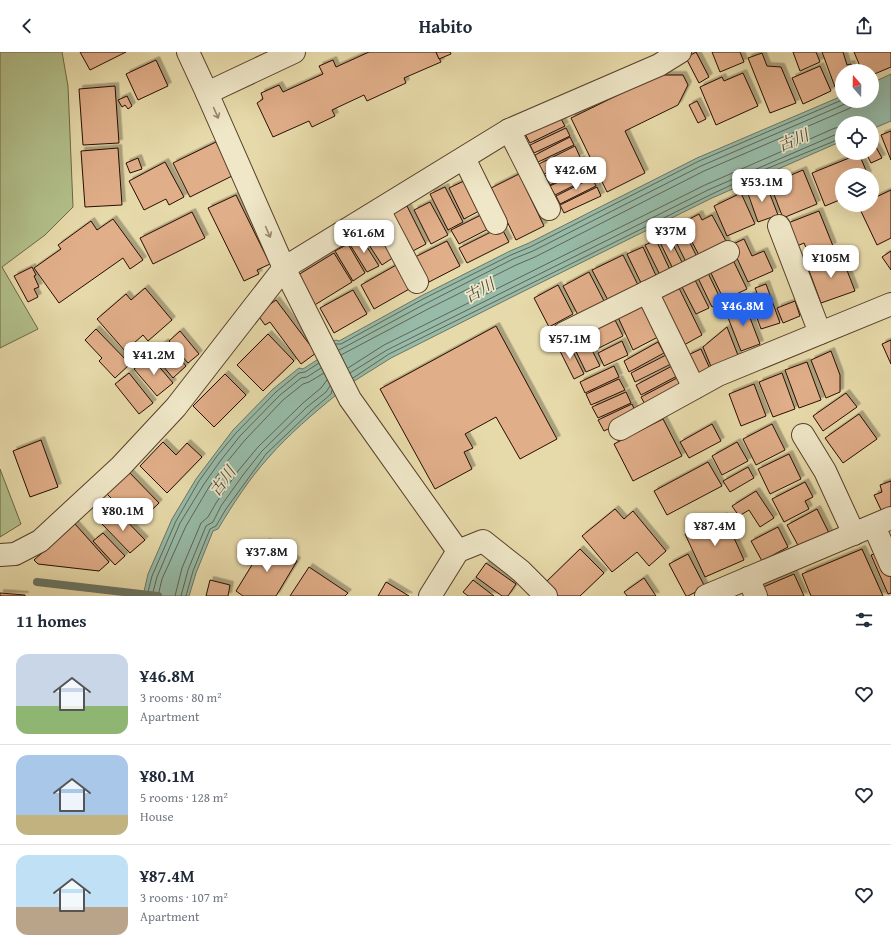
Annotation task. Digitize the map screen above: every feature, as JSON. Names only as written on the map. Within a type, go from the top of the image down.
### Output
[{"type":"street","points":[[188,52],[284,268],[320,343],[350,399],[458,551]]},
{"type":"street","points":[[207,93],[294,52]]},
{"type":"street","points":[[0,555],[15,554],[40,541],[121,466],[176,407],[284,268],[509,130],[659,65],[680,52]]},
{"type":"street","points":[[509,130],[549,209]]},
{"type":"street","points":[[464,158],[496,223]]},
{"type":"street","points":[[379,210],[418,282]]},
{"type":"street","points":[[779,226],[820,333]]},
{"type":"street","points":[[564,333],[728,252]]},
{"type":"street","points":[[647,292],[694,388]]},
{"type":"street","points":[[620,428],[718,375],[891,304]]},
{"type":"street","points":[[803,435],[825,471],[873,526],[891,565]]},
{"type":"street","points":[[706,596],[752,587],[873,526]]},
{"type":"street","points":[[430,596],[458,551],[483,541],[521,571],[546,596]]},
{"type":"green space","points":[[0,52],[62,52],[68,86],[73,207],[45,235],[2,267],[38,329],[0,348]]},
{"type":"green space","points":[[0,469],[21,524],[0,537]]},
{"type":"water","name":"古川","points":[[891,74],[891,121],[879,126],[879,116],[835,116],[835,144],[712,198],[520,293],[391,358],[335,393],[336,395],[293,432],[269,457],[229,510],[218,529],[213,531],[196,573],[189,596],[143,596],[148,574],[172,519],[196,479],[233,430],[273,389],[299,368],[303,369],[320,358],[324,345],[336,340],[339,341],[421,296],[697,158],[835,99],[835,108],[879,108],[879,80]]},
{"type":"building","points":[[80,52],[126,52],[90,70]]},
{"type":"building","points":[[369,52],[436,52],[441,62],[404,78],[406,83],[367,101],[364,95],[332,110],[335,116],[312,127],[309,121],[273,137],[257,103],[263,99],[261,93],[279,85],[283,92],[323,74],[319,66],[333,60],[336,67]]},
{"type":"building","points":[[436,52],[450,52],[451,54],[439,59]]},
{"type":"building","points":[[696,52],[709,77],[699,83],[686,58]]},
{"type":"building","points":[[712,52],[740,52],[744,62],[720,72]]},
{"type":"building","points":[[793,52],[816,52],[820,62],[800,71]]},
{"type":"building","points":[[822,52],[843,52],[847,64],[835,64],[835,87]]},
{"type":"building","points":[[854,52],[891,52],[891,67],[879,72],[879,64],[859,64]]},
{"type":"building","points":[[762,53],[767,66],[781,67],[796,103],[770,113],[748,58]]},
{"type":"building","points":[[156,60],[168,86],[138,100],[126,74]]},
{"type":"building","points":[[820,66],[831,91],[803,104],[792,78]]},
{"type":"building","points":[[743,73],[758,106],[716,125],[700,87],[722,77],[724,81]]},
{"type":"building","points":[[659,75],[683,75],[688,85],[678,105],[625,131],[645,173],[607,192],[571,118]]},
{"type":"building","points":[[115,86],[119,143],[83,145],[79,89]]},
{"type":"building","points":[[127,96],[132,106],[128,109],[125,105],[122,107],[118,100]]},
{"type":"building","points":[[697,101],[706,119],[698,123],[689,105]]},
{"type":"building","points":[[560,117],[565,126],[530,143],[525,134]]},
{"type":"building","points":[[566,128],[570,136],[534,153],[530,145]]},
{"type":"building","points":[[891,131],[891,160],[881,135]]},
{"type":"building","points":[[570,137],[574,145],[538,162],[535,155]]},
{"type":"building","points":[[216,142],[232,176],[190,197],[173,163]]},
{"type":"building","points":[[575,146],[580,157],[544,174],[539,164]]},
{"type":"building","points":[[118,148],[122,205],[85,207],[81,151]]},
{"type":"building","points":[[879,153],[882,158],[879,159]]},
{"type":"building","points":[[138,158],[142,169],[130,173],[126,163]]},
{"type":"building","points":[[581,159],[585,167],[550,185],[545,176]]},
{"type":"building","points":[[844,160],[862,160],[865,168],[835,168],[835,202],[825,206],[812,173]]},
{"type":"building","points":[[870,160],[878,160],[871,163]]},
{"type":"building","points":[[165,162],[184,197],[169,205],[166,199],[144,210],[129,181]]},
{"type":"building","points":[[587,168],[591,177],[555,195],[550,186]]},
{"type":"building","points":[[803,170],[817,204],[783,218],[770,184]]},
{"type":"building","points":[[519,174],[544,226],[516,240],[491,188]]},
{"type":"building","points":[[592,178],[596,186],[560,204],[556,196]]},
{"type":"building","points":[[466,180],[481,210],[464,219],[449,188]]},
{"type":"building","points":[[766,184],[778,215],[758,222],[747,191]]},
{"type":"building","points":[[445,187],[463,222],[448,230],[430,194]]},
{"type":"building","points":[[597,187],[601,196],[564,213],[560,205]]},
{"type":"building","points":[[891,190],[891,238],[877,245],[861,212],[879,212],[879,196]]},
{"type":"building","points":[[741,193],[755,224],[727,236],[714,206]]},
{"type":"building","points":[[236,195],[270,264],[257,270],[259,274],[244,281],[208,208]]},
{"type":"building","points":[[430,202],[448,235],[431,244],[414,210]]},
{"type":"building","points":[[407,206],[426,244],[411,252],[392,213]]},
{"type":"building","points":[[819,211],[833,246],[809,255],[804,243],[797,246],[788,223]]},
{"type":"building","points":[[192,212],[205,238],[153,264],[140,238]]},
{"type":"building","points":[[485,213],[492,227],[459,244],[451,230]]},
{"type":"building","points":[[699,214],[702,220],[712,215],[727,243],[700,257],[682,223]]},
{"type":"building","points":[[113,219],[143,260],[130,269],[123,258],[59,303],[34,268],[61,249],[58,245],[91,221],[97,230]]},
{"type":"building","points":[[681,225],[698,259],[687,264],[670,230]]},
{"type":"building","points":[[374,226],[394,257],[382,265],[362,234]]},
{"type":"building","points":[[501,227],[509,242],[467,263],[459,248]]},
{"type":"building","points":[[667,233],[684,266],[674,271],[658,238]]},
{"type":"building","points":[[360,236],[379,266],[367,272],[349,243]]},
{"type":"building","points":[[744,239],[752,256],[764,251],[773,271],[748,282],[731,245]]},
{"type":"building","points":[[656,240],[671,272],[661,277],[645,245]]},
{"type":"building","points":[[447,241],[460,266],[429,282],[415,257]]},
{"type":"building","points":[[348,244],[365,273],[353,281],[335,251]]},
{"type":"building","points":[[643,247],[658,280],[643,287],[627,254]]},
{"type":"building","points":[[891,251],[891,270],[882,257]]},
{"type":"building","points":[[334,253],[352,282],[313,306],[298,275]]},
{"type":"building","points":[[623,255],[639,287],[609,302],[592,270]]},
{"type":"building","points":[[841,255],[855,291],[821,303],[808,268]]},
{"type":"building","points":[[733,260],[747,289],[724,300],[710,271]]},
{"type":"building","points":[[398,264],[411,288],[374,309],[361,285]]},
{"type":"building","points":[[32,267],[39,287],[34,289],[38,297],[28,302],[14,276]]},
{"type":"building","points":[[707,271],[722,302],[712,307],[697,276]]},
{"type":"building","points":[[589,272],[604,301],[578,315],[563,286]]},
{"type":"building","points":[[694,278],[709,308],[696,314],[681,285]]},
{"type":"building","points":[[766,284],[780,323],[761,329],[749,296],[757,293],[755,288]]},
{"type":"building","points":[[558,285],[573,314],[549,327],[534,298]]},
{"type":"building","points":[[145,288],[172,320],[148,341],[143,335],[125,351],[97,319],[126,294],[131,300]]},
{"type":"building","points":[[679,288],[702,335],[684,345],[660,297]]},
{"type":"building","points":[[353,290],[367,314],[334,333],[320,308]]},
{"type":"building","points":[[276,300],[316,353],[301,364],[270,322],[265,325],[257,314]]},
{"type":"building","points":[[795,301],[800,316],[783,323],[777,308]]},
{"type":"building","points":[[644,302],[660,336],[633,350],[617,315]]},
{"type":"building","points":[[744,302],[760,344],[741,351],[725,310]]},
{"type":"building","points":[[613,316],[623,336],[595,350],[585,330]]},
{"type":"building","points":[[496,326],[557,439],[520,459],[496,417],[465,434],[473,448],[464,452],[472,469],[435,489],[380,389]]},
{"type":"building","points":[[727,327],[739,358],[712,369],[703,347]]},
{"type":"building","points":[[96,329],[130,364],[115,378],[99,361],[102,358],[85,340]]},
{"type":"building","points":[[180,331],[199,354],[188,363],[169,341]]},
{"type":"building","points":[[583,332],[600,366],[586,372],[570,339]]},
{"type":"building","points":[[268,334],[294,361],[263,391],[237,365]]},
{"type":"building","points":[[567,340],[584,374],[574,379],[557,345]]},
{"type":"building","points":[[891,340],[891,364],[882,344]]},
{"type":"building","points":[[622,341],[628,355],[604,366],[598,353]]},
{"type":"building","points":[[165,342],[186,366],[173,378],[152,353]]},
{"type":"building","points":[[658,342],[664,353],[629,372],[624,361]]},
{"type":"building","points":[[701,349],[710,369],[696,375],[688,355]]},
{"type":"building","points":[[831,351],[840,375],[840,392],[826,398],[811,360]]},
{"type":"building","points":[[666,355],[671,364],[635,382],[631,373]]},
{"type":"building","points":[[150,356],[173,383],[157,396],[134,369]]},
{"type":"building","points":[[807,362],[821,400],[799,408],[785,370]]},
{"type":"building","points":[[614,366],[619,377],[585,393],[580,382]]},
{"type":"building","points":[[672,366],[677,376],[641,395],[636,385]]},
{"type":"building","points":[[129,373],[153,403],[139,414],[115,384]]},
{"type":"building","points":[[782,373],[795,409],[773,417],[759,382]]},
{"type":"building","points":[[225,374],[246,395],[214,427],[193,406]]},
{"type":"building","points":[[679,377],[685,388],[647,408],[641,397]]},
{"type":"building","points":[[619,379],[625,390],[591,405],[586,394]]},
{"type":"building","points":[[754,384],[766,416],[741,426],[729,394]]},
{"type":"building","points":[[626,392],[631,403],[598,418],[592,407]]},
{"type":"building","points":[[846,393],[857,407],[823,431],[813,416]]},
{"type":"building","points":[[632,404],[637,415],[604,431],[598,420]]},
{"type":"building","points":[[859,414],[877,439],[843,463],[825,438]]},
{"type":"building","points":[[663,419],[682,456],[633,481],[614,444]]},
{"type":"building","points":[[712,424],[721,441],[689,458],[680,442]]},
{"type":"building","points":[[772,424],[785,450],[756,465],[743,439]]},
{"type":"building","points":[[41,440],[58,487],[30,497],[13,451]]},
{"type":"building","points":[[163,442],[176,455],[187,443],[202,457],[167,493],[140,466]]},
{"type":"building","points":[[737,442],[748,461],[722,475],[712,456]]},
{"type":"building","points":[[789,454],[801,479],[770,494],[758,469]]},
{"type":"building","points":[[708,462],[722,486],[667,515],[654,491]]},
{"type":"building","points":[[748,467],[754,478],[730,492],[723,481]]},
{"type":"building","points":[[128,471],[159,503],[137,524],[106,493]]},
{"type":"building","points":[[891,481],[891,508],[882,512],[874,495],[882,492],[880,485]]},
{"type":"building","points":[[805,482],[813,497],[805,501],[809,509],[784,522],[772,499]]},
{"type":"building","points":[[756,491],[774,518],[760,527],[749,510],[739,516],[732,506]]},
{"type":"building","points":[[615,509],[624,519],[633,511],[666,551],[649,566],[637,552],[612,572],[582,536]]},
{"type":"building","points":[[817,509],[829,533],[800,549],[787,525]]},
{"type":"building","points":[[116,510],[145,540],[130,553],[102,524]]},
{"type":"building","points":[[724,516],[744,560],[705,577],[685,534]]},
{"type":"building","points":[[75,524],[109,562],[99,571],[38,564],[34,560]]},
{"type":"building","points":[[778,527],[788,547],[762,561],[751,541]]},
{"type":"building","points":[[103,533],[125,556],[115,565],[93,541]]},
{"type":"building","points":[[266,542],[297,561],[276,596],[243,596],[236,591]]},
{"type":"building","points":[[580,549],[604,573],[580,596],[556,596],[544,584]]},
{"type":"building","points":[[862,549],[883,596],[811,596],[802,574]]},
{"type":"building","points":[[880,552],[891,576],[891,593],[888,594],[871,555]]},
{"type":"building","points":[[688,554],[705,587],[686,596],[669,564]]},
{"type":"building","points":[[486,563],[516,584],[508,596],[502,596],[476,577]]},
{"type":"building","points":[[309,567],[348,593],[345,596],[290,596]]},
{"type":"building","points":[[794,574],[804,596],[764,596],[761,588]]},
{"type":"building","points":[[644,578],[656,596],[627,596],[624,592]]},
{"type":"building","points":[[210,580],[230,585],[228,596],[206,596]]},
{"type":"building","points":[[473,580],[494,596],[468,596],[463,592]]},
{"type":"building","points":[[386,582],[409,596],[378,596]]},
{"type":"building","points":[[0,593],[25,595],[25,596],[0,596]]},
{"type":"waterway","points":[[37,582],[158,596]]}]
